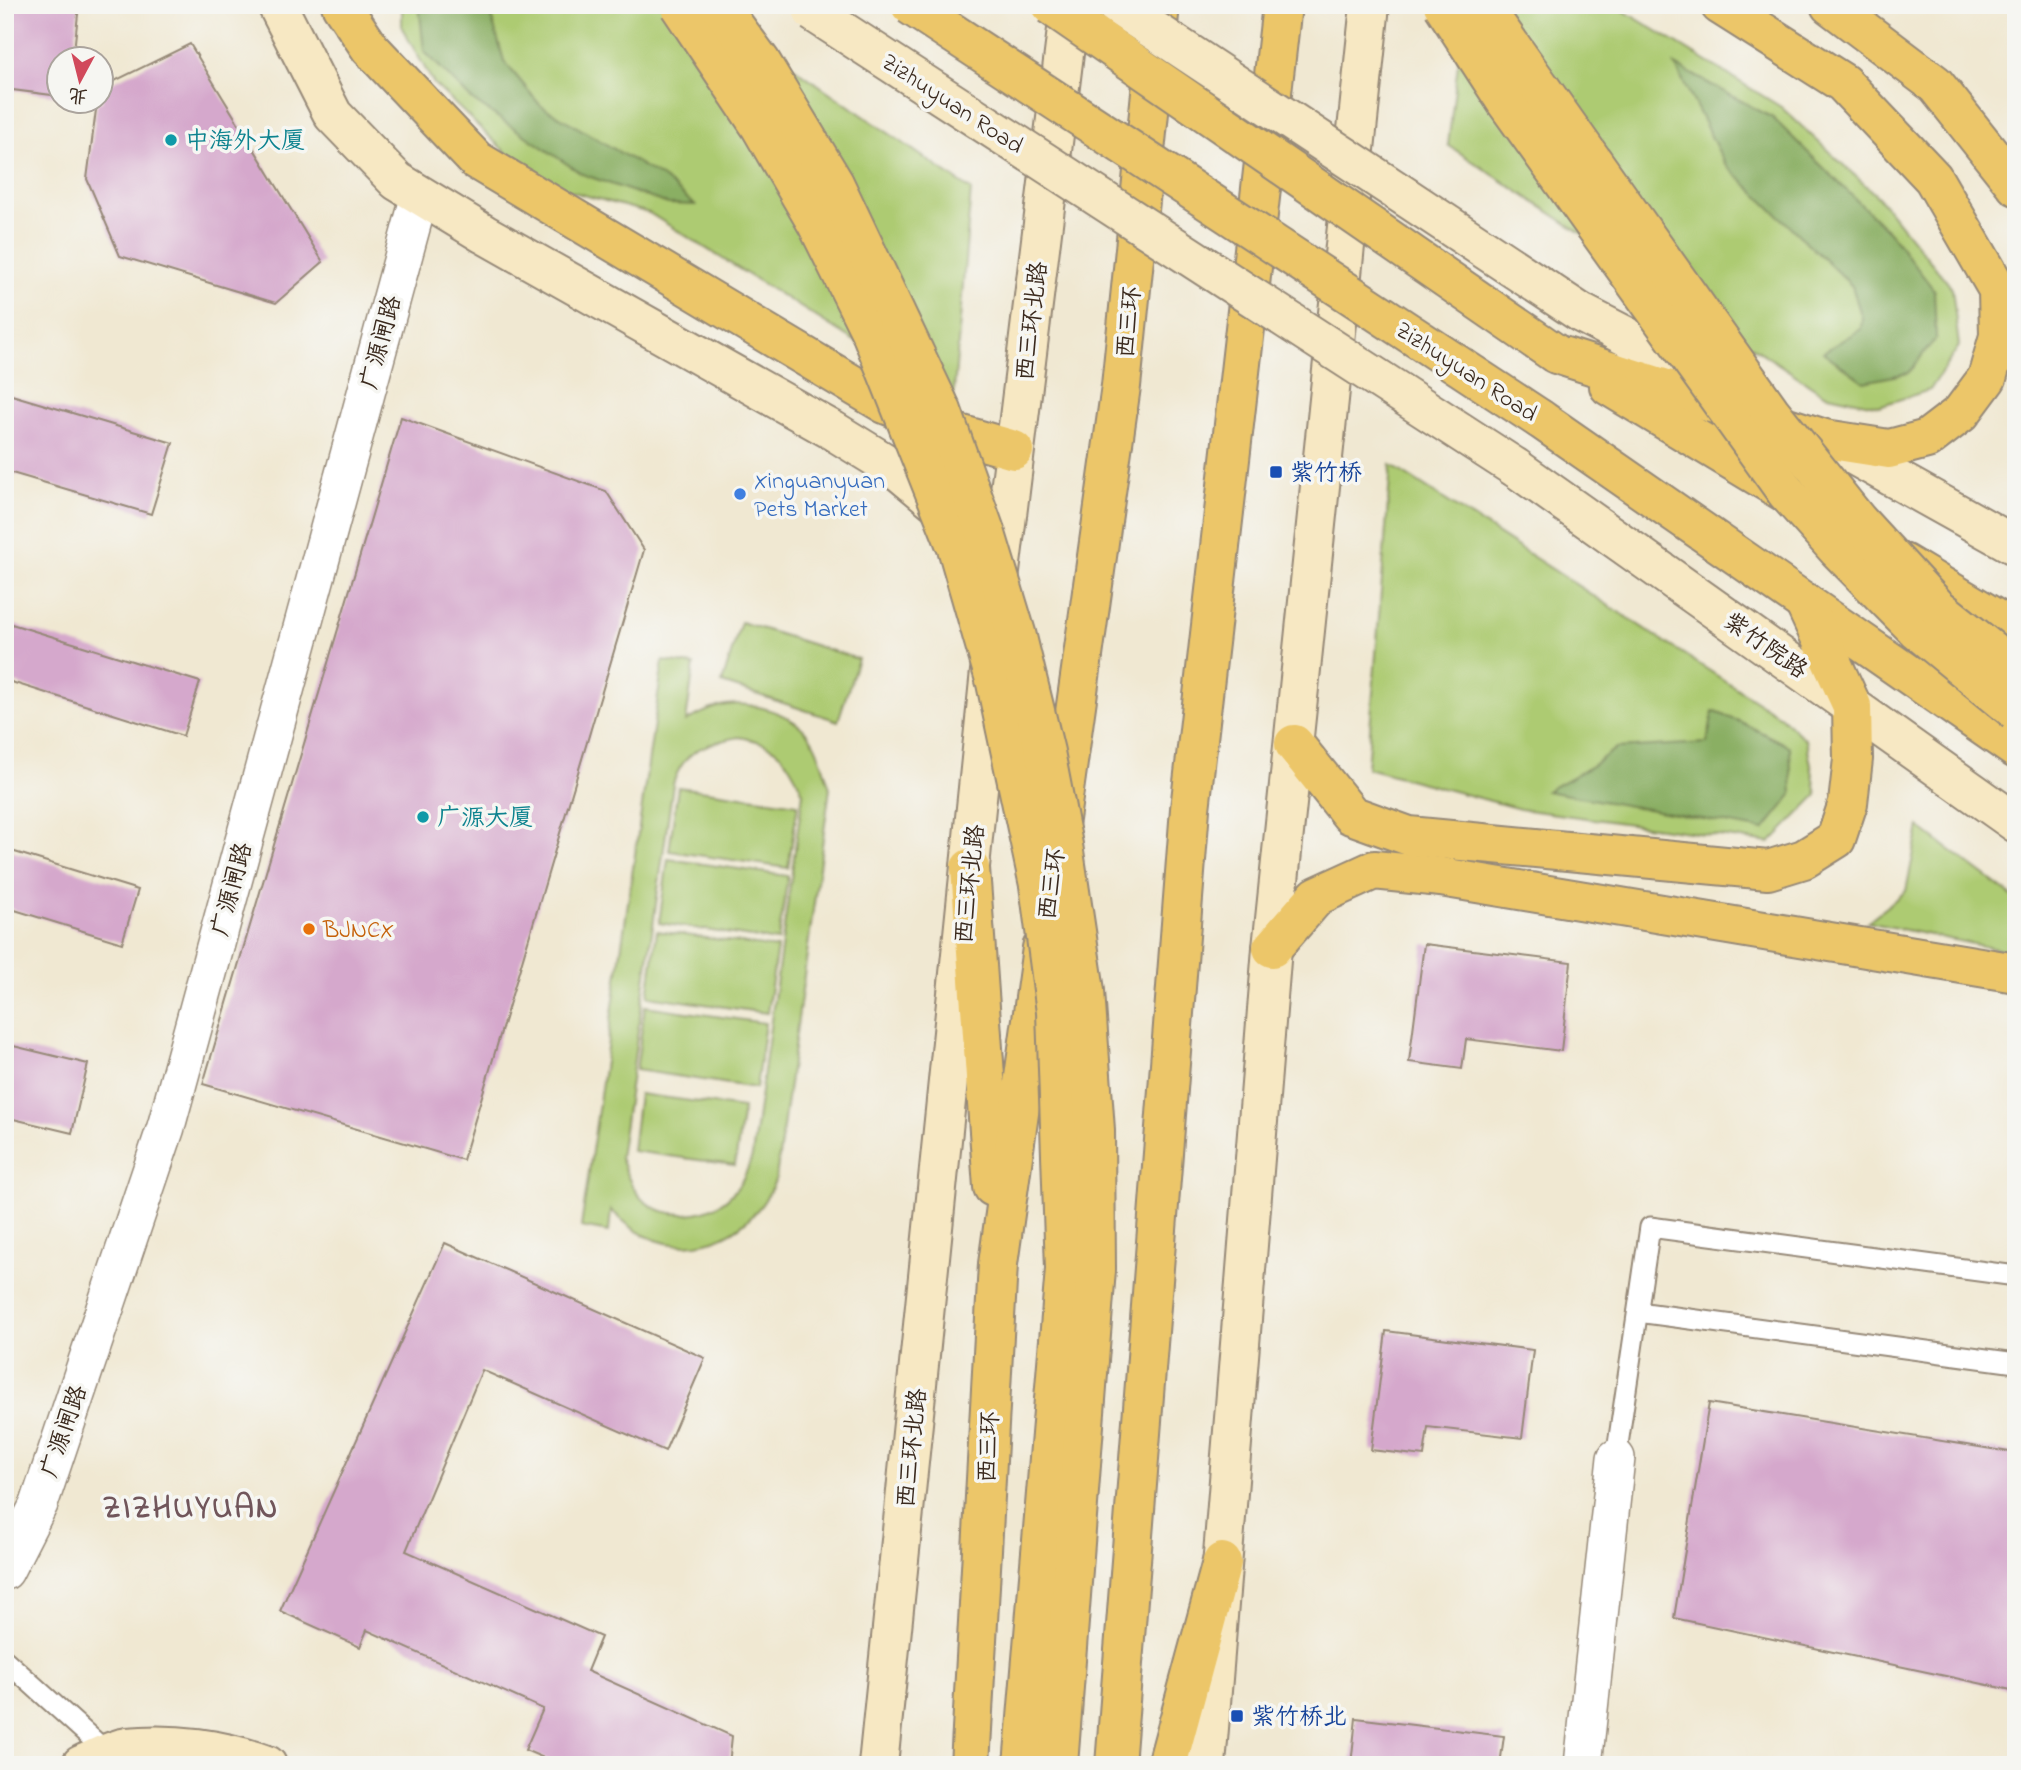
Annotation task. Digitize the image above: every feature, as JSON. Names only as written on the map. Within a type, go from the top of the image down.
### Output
[{"type":"highway","points":[[341,5],[370,48],[476,160],[884,404],[959,434],[1014,450]]},
{"type":"highway","points":[[679,5],[760,126],[817,224],[873,335],[957,548],[996,683],[1039,885],[1056,1012],[1081,1269],[1058,1765]]},
{"type":"highway","points":[[719,5],[761,62],[834,183],[942,411],[986,534],[1016,633],[1045,752],[1063,845],[1083,978],[1095,1130],[1023,1765]]},
{"type":"highway","name":"Zizhuyuan Road","points":[[909,5],[1540,419],[2016,749]]},
{"type":"highway","points":[[1050,5],[1556,354],[2016,631]]},
{"type":"highway","name":"西三环","points":[[970,1765],[998,1264],[1121,386],[1160,5]]},
{"type":"highway","points":[[1115,1765],[1191,809],[1282,5]]},
{"type":"highway","points":[[1443,5],[1506,102],[1786,492],[1838,550],[1916,629],[2016,711]]},
{"type":"highway","points":[[1482,5],[1770,411],[1858,521],[1937,607],[2016,670]]},
{"type":"highway","points":[[1556,354],[1825,439],[1889,449],[1927,439],[1961,413],[1987,378],[1999,336],[1998,290],[1933,178],[1843,83],[1720,5]]},
{"type":"highway","points":[[1830,5],[1935,85],[2016,186]]},
{"type":"highway","points":[[1294,744],[1351,815],[1409,836],[1768,870],[1804,859],[1836,839],[1850,792],[1853,759],[1852,706],[1804,602]]},
{"type":"highway","points":[[970,868],[998,1264]]},
{"type":"highway","points":[[1272,948],[1317,896],[1374,870],[1441,877],[2016,973]]},
{"type":"highway","points":[[1167,1765],[1222,1562]]},
{"type":"street","points":[[277,5],[333,115],[397,181],[484,234],[832,430],[900,472],[950,513],[1000,566]]},
{"type":"street","name":"西三环北路","points":[[878,1765],[1000,566],[1070,5]]},
{"type":"street","points":[[1116,5],[1581,313],[1825,439],[2016,546]]},
{"type":"street","points":[[1206,1765],[1272,948],[1370,5]]},
{"type":"street","name":"Zizhuyuan Road","points":[[807,9],[1516,468]]},
{"type":"street","name":"广源闸路","points":[[5,1571],[38,1504],[166,1127],[420,195]]},
{"type":"street","name":"紫竹院路","points":[[1516,468],[2016,823]]},
{"type":"street","points":[[1583,1765],[1616,1458]]},
{"type":"street","points":[[95,1759],[125,1747],[194,1747],[246,1757],[267,1765]]},
{"type":"lane","points":[[1616,1458],[1650,1227],[2016,1276]]},
{"type":"lane","points":[[1638,1312],[2016,1363]]},
{"type":"lane","points":[[5,1660],[95,1759]]},
{"type":"green space","points":[[402,5],[703,5],[971,190],[953,402],[649,213],[537,182],[434,84],[402,28]]},
{"type":"green space","points":[[419,5],[488,5],[504,61],[540,105],[663,178],[695,205],[668,204],[582,174],[471,99],[424,51]]},
{"type":"green space","points":[[1465,5],[1614,5],[1781,107],[1879,198],[1952,288],[1959,346],[1930,390],[1879,406],[1824,394],[1448,145]]},
{"type":"green space","points":[[1675,65],[1773,118],[1890,233],[1934,290],[1936,338],[1908,373],[1864,382],[1823,352],[1861,329],[1862,318],[1852,286],[1725,164]]},
{"type":"green space","points":[[1391,465],[1781,717],[1806,740],[1817,795],[1770,843],[1520,809],[1367,768]]},
{"type":"green space","points":[[741,622],[858,659],[838,721],[722,683]]},
{"type":"green space","points":[[663,661],[694,665],[686,721],[716,708],[737,704],[760,707],[784,716],[810,737],[830,788],[776,1178],[755,1213],[724,1236],[705,1242],[686,1245],[666,1243],[632,1228],[611,1210],[609,1232],[581,1227]],"holes":[[[739,737],[763,743],[780,754],[792,770],[803,793],[752,1156],[738,1186],[722,1202],[712,1208],[689,1214],[665,1212],[640,1197],[620,1158],[673,784],[683,763],[697,750]]]},
{"type":"green space","points":[[1713,711],[1790,747],[1792,795],[1764,830],[1546,791],[1592,766],[1616,748],[1707,743]]},
{"type":"green space","points":[[678,787],[798,804],[788,868],[669,851]]},
{"type":"green space","points":[[1919,827],[2016,899],[2016,953],[1867,922],[1906,891]]},
{"type":"green space","points":[[668,859],[788,876],[778,941],[659,923]]},
{"type":"green space","points":[[657,931],[777,948],[767,1013],[648,996]]},
{"type":"green space","points":[[645,1006],[765,1023],[756,1088],[636,1070]]},
{"type":"green space","points":[[639,1094],[743,1108],[735,1165],[632,1151]]},
{"type":"building","points":[[5,5],[79,5],[75,46],[46,46],[46,94],[5,89]]},
{"type":"building","name":"中海外大厦","points":[[190,44],[323,262],[276,303],[120,256],[87,179],[95,116],[116,116],[116,80]]},
{"type":"building","points":[[5,393],[173,443],[151,514],[5,471]]},
{"type":"building","name":"广源大厦","points":[[401,417],[606,491],[644,550],[463,1160],[203,1084]]},
{"type":"building","points":[[5,622],[200,682],[183,736],[5,680]]},
{"type":"building","points":[[5,849],[138,890],[122,943],[5,907]]},
{"type":"building","points":[[1424,944],[1571,962],[1561,1051],[1466,1039],[1462,1069],[1409,1062]]},
{"type":"building","points":[[5,1044],[88,1064],[72,1133],[5,1117]]},
{"type":"building","points":[[445,1243],[705,1358],[665,1451],[482,1370],[406,1551],[601,1637],[587,1671],[732,1736],[729,1765],[560,1765],[525,1750],[543,1709],[367,1630],[360,1647],[280,1611]]},
{"type":"building","points":[[1386,1331],[1533,1350],[1522,1438],[1428,1427],[1424,1456],[1371,1450]]},
{"type":"building","points":[[1709,1403],[2016,1453],[2016,1691],[1674,1618]]},
{"type":"building","points":[[1356,1718],[1504,1736],[1500,1765],[1351,1765]]},
{"type":"place","name":"中海外大厦","points":[[171,140]]},
{"type":"place","name":"紫竹桥","points":[[1276,472]]},
{"type":"place","name":"Xinguanyuan Pets Market","points":[[740,494]]},
{"type":"place","name":"广源大厦","points":[[423,817]]},
{"type":"place","name":"BJNCX","points":[[309,929]]},
{"type":"place","name":"紫竹桥北","points":[[1237,1716]]},
{"type":"district","name":"ZIZHUYUAN","points":[[191,1506]]}]
